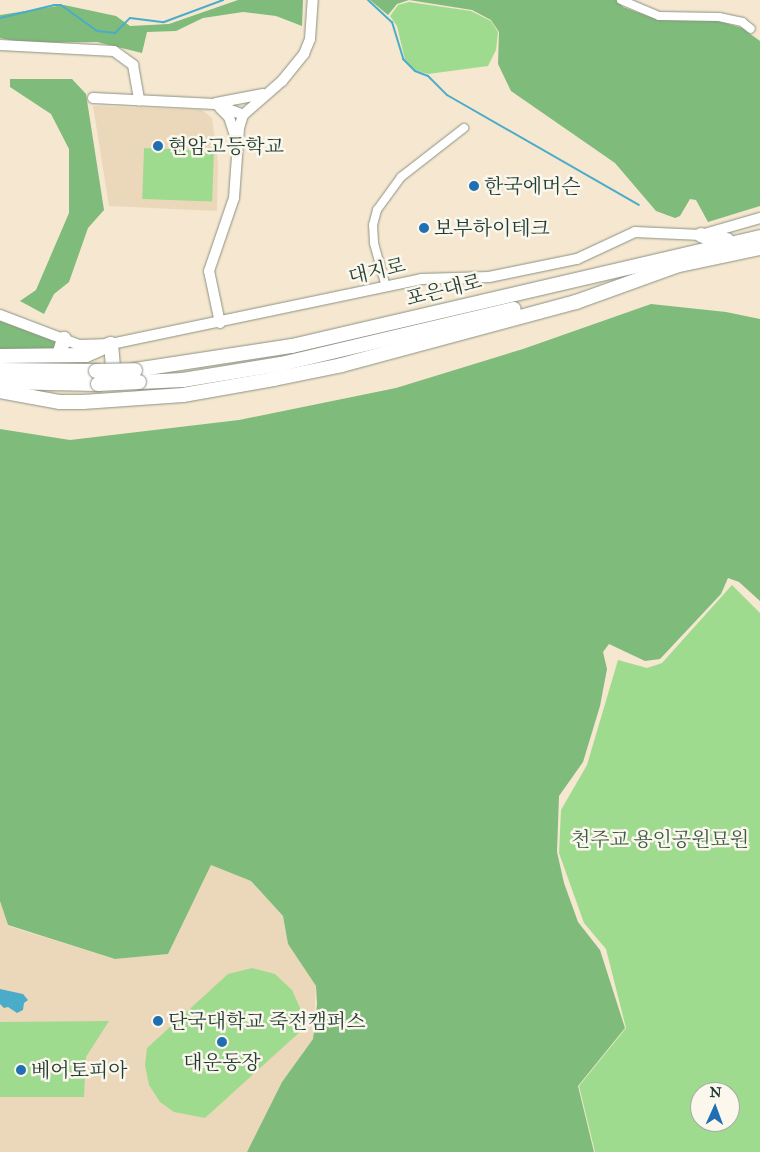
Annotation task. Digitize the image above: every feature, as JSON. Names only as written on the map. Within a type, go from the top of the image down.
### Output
[{"type":"highway","points":[[700,235],[714,240],[757,241]]},
{"type":"highway","name":"포은대로","points":[[137,376],[183,380],[350,350],[676,266],[757,241]]},
{"type":"highway","name":"포은대로","points":[[137,376],[292,346],[757,241]]},
{"type":"highway","points":[[0,391],[60,402],[114,400],[183,394],[342,365],[576,302],[676,266]]},
{"type":"highway","points":[[59,355],[64,339]]},
{"type":"highway","points":[[0,356],[86,355],[111,344],[114,400]]},
{"type":"highway","points":[[0,370],[97,377]]},
{"type":"highway","points":[[0,382],[137,376]]},
{"type":"street","points":[[621,0],[659,16],[719,17],[742,22],[751,29]]},
{"type":"street","points":[[220,323],[209,271],[234,198],[236,142],[243,115],[296,68],[310,39],[314,2]]},
{"type":"street","points":[[0,45],[114,51],[133,66],[139,100]]},
{"type":"street","points":[[93,98],[216,104],[268,93]]},
{"type":"street","points":[[216,104],[243,115]]},
{"type":"street","points":[[216,104],[229,117],[236,142]]},
{"type":"street","points":[[386,287],[374,243],[373,225],[377,210],[401,177],[464,128]]},
{"type":"street","name":"대지로","points":[[0,315],[79,345],[111,344],[220,323],[421,279],[489,277],[577,259],[635,232],[700,235],[760,218]]},
{"type":"shaded area","name":"현암고등학교","points":[[93,106],[202,110],[212,118],[218,163],[217,211],[109,206]]},
{"type":"shaded area","name":"단국대학교 죽전캠퍼스","points":[[211,865],[251,881],[283,916],[288,944],[316,986],[313,1039],[282,1082],[247,1152],[0,1152],[0,901],[8,926],[115,959],[168,954]]},
{"type":"green space","points":[[238,0],[303,0],[302,26],[276,16],[243,12],[203,18],[176,31],[147,32],[142,53],[97,42],[24,43],[0,38],[0,15],[64,5],[116,16],[130,26],[169,24]]},
{"type":"green space","points":[[370,0],[409,0],[397,4],[388,15]]},
{"type":"green space","points":[[409,0],[618,0],[623,7],[656,19],[719,21],[742,28],[760,41],[760,206],[708,222],[696,200],[690,199],[680,216],[675,218],[656,211],[615,163],[511,91],[498,64],[499,32],[491,20],[472,10]]},
{"type":"green space","points":[[409,2],[471,11],[491,21],[498,32],[496,50],[488,66],[428,74],[415,70],[405,60],[397,26],[390,16],[398,5]]},
{"type":"green space","points":[[10,79],[72,79],[86,94],[104,210],[88,228],[69,282],[54,294],[44,314],[20,301],[36,290],[69,213],[69,149],[51,114],[10,87]]},
{"type":"green space","points":[[144,148],[214,150],[212,201],[142,199]]},
{"type":"green space","points":[[651,304],[726,312],[760,319],[760,601],[739,582],[728,578],[721,594],[660,659],[645,661],[609,644],[603,652],[607,669],[600,706],[583,762],[559,796],[557,852],[564,883],[578,922],[600,950],[625,1028],[578,1086],[594,1152],[247,1152],[282,1082],[313,1039],[317,1004],[316,986],[288,944],[283,916],[251,881],[211,865],[168,954],[115,959],[8,925],[0,901],[0,429],[70,440],[239,420],[396,388],[523,349]]},
{"type":"green space","points":[[0,321],[59,343],[57,350],[0,352]]},
{"type":"green space","name":"천주교 용인공원묘원","points":[[732,585],[760,613],[760,1152],[595,1152],[579,1086],[626,1028],[606,949],[584,923],[559,853],[561,810],[587,765],[618,660],[647,668],[662,663]]},
{"type":"green space","name":"대운동장","points":[[252,968],[275,974],[292,990],[301,1010],[301,1031],[205,1118],[174,1112],[160,1102],[149,1085],[145,1065],[147,1048],[228,974]]},
{"type":"green space","points":[[109,1021],[86,1057],[84,1097],[0,1097],[0,1022]]},
{"type":"water","points":[[0,989],[23,994],[28,1000],[24,1003],[23,1010],[17,1013],[8,1007],[4,1008],[0,1004]]},
{"type":"waterway","points":[[0,18],[61,5],[97,31],[115,33],[130,18],[164,22],[223,0]]},
{"type":"waterway","points":[[368,0],[392,22],[403,59],[415,71],[428,76],[447,95],[639,205]]},
{"type":"place","name":"현암고등학교","points":[[158,146]]},
{"type":"place","name":"한국에머슨","points":[[474,186]]},
{"type":"place","name":"보부하이테크","points":[[424,228]]},
{"type":"place","name":"단국대학교 죽전캠퍼스","points":[[158,1021]]},
{"type":"place","name":"대운동장","points":[[222,1042]]},
{"type":"place","name":"베어토피아","points":[[21,1070]]}]
